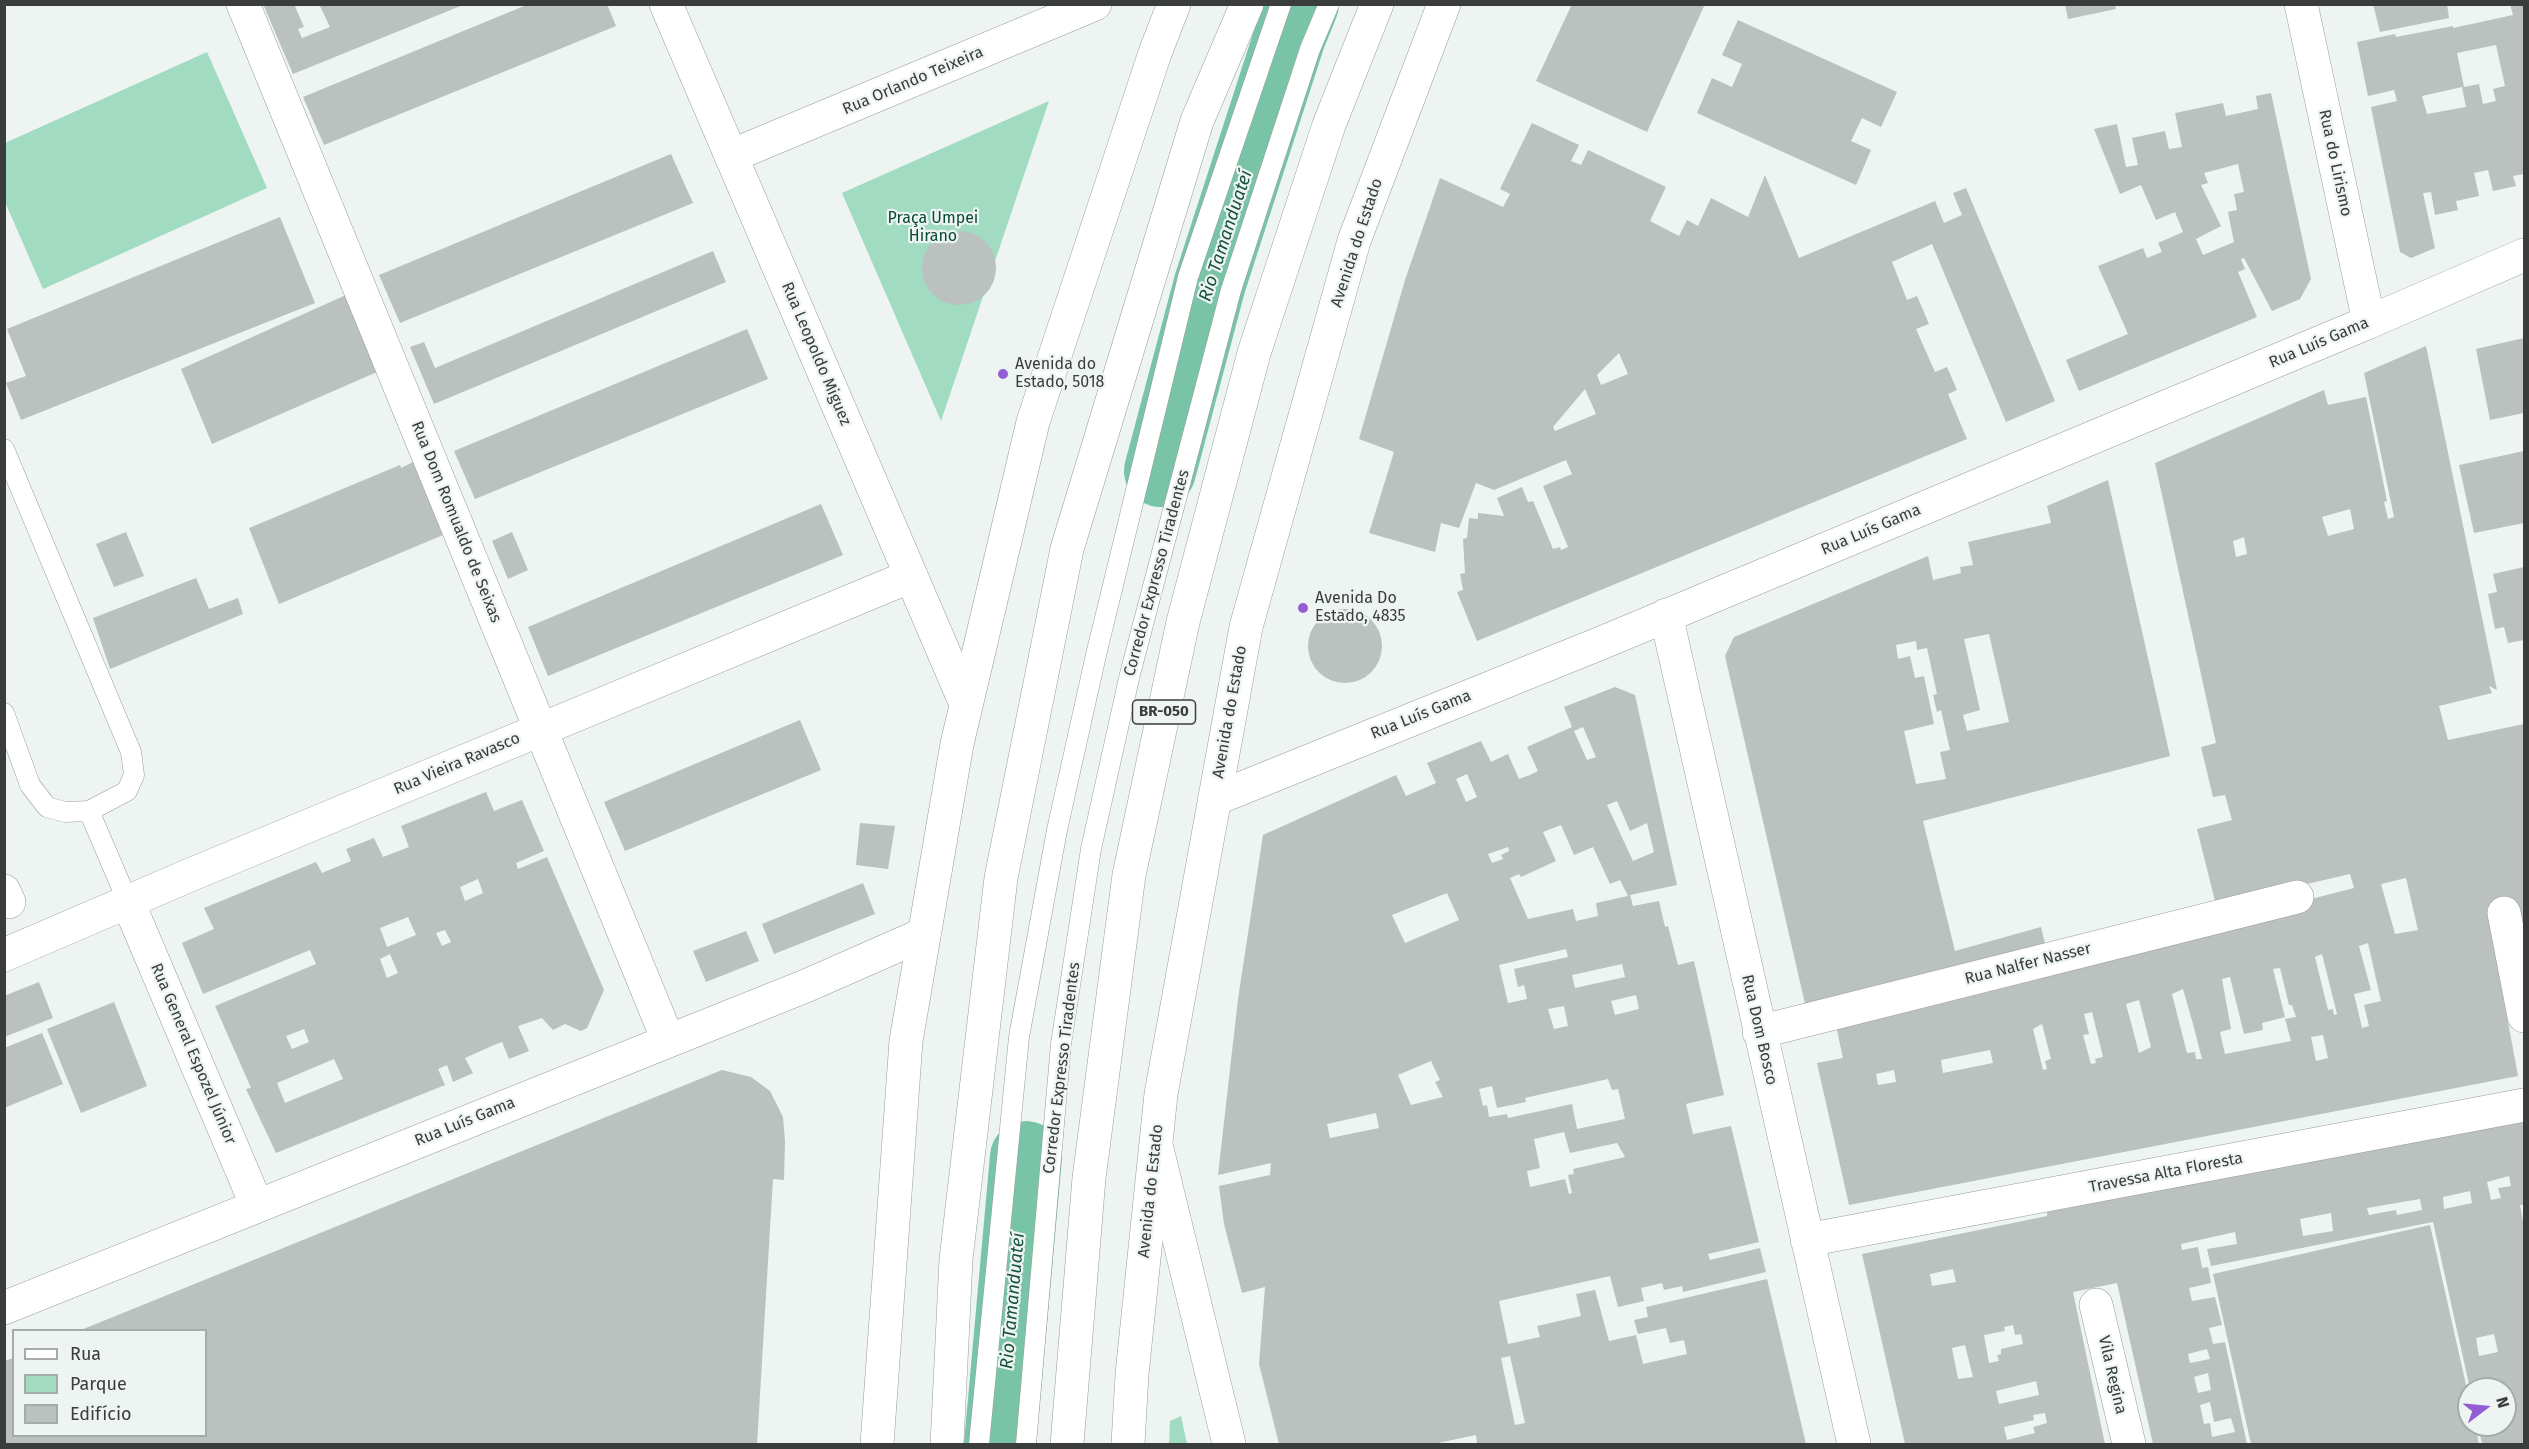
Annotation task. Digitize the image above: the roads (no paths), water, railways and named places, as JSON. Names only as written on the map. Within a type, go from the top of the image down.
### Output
[{"type":"main road","name":"Rua Dom Romualdo de Seixas","points":[[243,4],[668,1040]]},
{"type":"main road","name":"Rua Leopoldo Miguez","points":[[666,4],[966,704]]},
{"type":"main road","name":"Rua Orlando Teixeira","points":[[731,156],[1095,4]]},
{"type":"main road","points":[[877,1444],[906,1041],[957,744],[1033,422],[1155,53],[1174,4]]},
{"type":"main road","points":[[947,1444],[956,1259],[1001,878],[1067,549],[1197,121],[1246,4]]},
{"type":"main road","name":"BR-050","points":[[1067,1444],[1089,1178],[1128,886],[1183,622],[1254,352],[1329,125],[1377,4]]},
{"type":"main road","name":"Avenida do Estado","points":[[1128,1444],[1131,1374],[1161,1094],[1246,627],[1354,242],[1444,4]]},
{"type":"main road","name":"Rua do Lirismo","points":[[2301,4],[2369,322]]},
{"type":"main road","name":"Rua Luís Gama","points":[[1215,799],[1666,615],[2369,322],[2524,255]]},
{"type":"main road","name":"Rua Vieira Ravasco","points":[[4,955],[911,576]]},
{"type":"main road","name":"Rua Dom Bosco","points":[[1666,615],[1854,1444]]},
{"type":"main road","name":"Rua Nalfer Nasser","points":[[1759,1032],[2297,897]]},
{"type":"main road","name":"Rua General Espozel Júnior","points":[[128,902],[257,1206]]},
{"type":"main road","points":[[2504,913],[2524,1016]]},
{"type":"main road","name":"Rua Luís Gama","points":[[4,1308],[924,934]]},
{"type":"main road","name":"Travessa Alta Floresta","points":[[1807,1240],[2524,1105]]},
{"type":"main road","points":[[1156,1145],[1228,1444]]},
{"type":"main road","name":"Vila Regina","points":[[2096,1305],[2129,1444]]},
{"type":"lane","points":[[979,1444],[1019,1037],[1057,830],[1096,655],[1188,277],[1281,4]]},
{"type":"lane","name":"Corredor Expresso Tiradentes","points":[[1026,1444],[1061,1044],[1091,849],[1130,674],[1231,290],[1310,49],[1329,4]]},
{"type":"lane","points":[[4,449],[131,752],[134,775],[127,791],[89,811],[65,812],[47,807],[30,784],[4,713]]},
{"type":"lane","points":[[89,811],[128,902]]},
{"type":"waterway","name":"Rio Tamanduateí","points":[[1160,471],[1210,283],[1290,36],[1303,4]]},
{"type":"waterway","name":"Rio Tamanduateí","points":[[1000,1444],[1026,1157]]},
{"type":"place","name":"Avenida do Estado, 5018","points":[[1003,374]]},
{"type":"place","name":"Avenida Do Estado, 4835","points":[[1303,608]]},
{"type":"park label","name":"Praça Umpei Hirano","points":[[933,228]]}]
